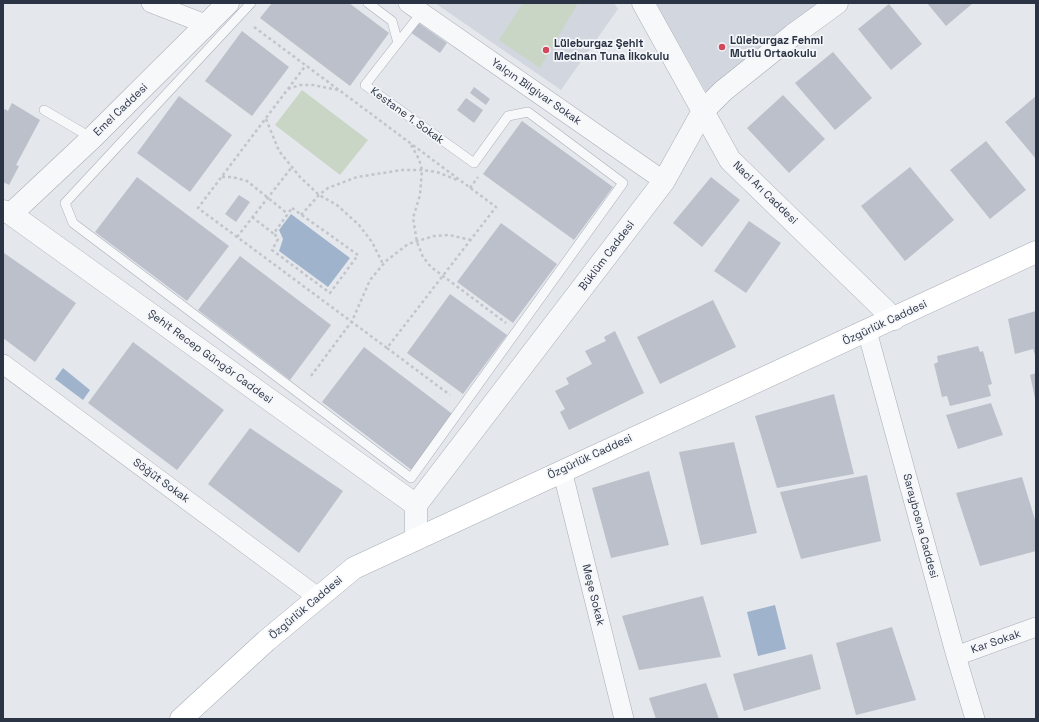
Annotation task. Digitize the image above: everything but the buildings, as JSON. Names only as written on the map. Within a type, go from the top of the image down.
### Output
[{"type":"main road","name":"Özgürlük Caddesi","points":[[181,719],[266,641],[354,568],[719,397],[867,332],[1036,252]]},
{"type":"street","points":[[152,3],[208,25]]},
{"type":"street","name":"Emel Caddesi","points":[[6,215],[92,138],[208,25],[228,3]]},
{"type":"street","name":"Naci Arı Caddesi","points":[[643,3],[730,160],[894,319]]},
{"type":"street","name":"Büklüm Caddesi","points":[[416,505],[664,181],[703,111],[724,91],[793,35],[837,3]]},
{"type":"street","name":"Yalçın Bilgivar Sokak","points":[[415,8],[664,181]]},
{"type":"street","name":"Şehit Recep Güngör Caddesi","points":[[6,215],[416,505]]},
{"type":"street","name":"Saraybosna Caddesi","points":[[867,332],[956,656],[975,719]]},
{"type":"street","name":"Söğüt Sokak","points":[[3,364],[319,598]]},
{"type":"street","name":"Meşe Sokak","points":[[562,470],[624,719]]},
{"type":"street","points":[[416,505],[416,538]]},
{"type":"street","name":"Kar Sokak","points":[[956,656],[1036,628]]},
{"type":"lane","name":"Kestane 1. Sokak","points":[[251,3],[65,203],[73,223],[411,478],[623,183],[528,112],[508,116],[474,163],[365,85],[398,43]]},
{"type":"lane","points":[[368,3],[392,21],[398,43]]},
{"type":"lane","points":[[398,43],[415,8]]},
{"type":"lane","points":[[44,110],[92,138]]},
{"type":"path","points":[[254,27],[496,207],[387,348]]},
{"type":"path","points":[[306,66],[198,208],[352,321],[450,396]]},
{"type":"path","points":[[288,89],[300,85],[313,85],[339,90]]},
{"type":"path","points":[[265,119],[279,151],[292,167],[319,195],[337,205],[359,225],[372,242],[383,264]]},
{"type":"path","points":[[410,143],[419,159],[422,170],[420,195],[413,218],[416,242],[423,257],[431,267],[508,324]]},
{"type":"path","points":[[237,237],[292,167]]},
{"type":"path","points":[[301,215],[319,195],[328,188],[356,177],[402,170],[422,170],[437,172],[462,183]]},
{"type":"path","points":[[470,188],[482,170]]},
{"type":"path","points":[[222,177],[232,177],[247,181],[288,214]]},
{"type":"path","points":[[292,208],[301,215],[358,255],[330,293],[272,250],[278,239],[274,233],[292,208]]},
{"type":"path","points":[[252,217],[276,234]]},
{"type":"path","points":[[311,376],[352,321],[370,280],[383,264],[402,248],[434,236],[449,235],[471,240]]},
{"type":"shaded area","name":"Lüleburgaz Şehit Mednan Tuna İlkokulu","points":[[435,3],[614,3],[618,9],[561,90]]},
{"type":"shaded area","name":"Lüleburgaz Fehmi Mutlu Ortaokulu","points":[[656,3],[820,3],[706,92]]},
{"type":"green space","points":[[523,3],[578,3],[540,68],[499,40]]},
{"type":"green space","points":[[302,90],[368,140],[340,175],[275,125]]},
{"type":"water","points":[[291,214],[350,258],[328,287],[279,251],[283,239],[279,230]]},
{"type":"water","points":[[63,368],[90,390],[83,400],[55,379]]},
{"type":"water","points":[[775,605],[786,649],[758,656],[747,612]]},
{"type":"place","name":"Lüleburgaz Fehmi Mutlu Ortaokulu","points":[[722,47]]},
{"type":"place","name":"Lüleburgaz Şehit Mednan Tuna İlkokulu","points":[[546,50]]}]
